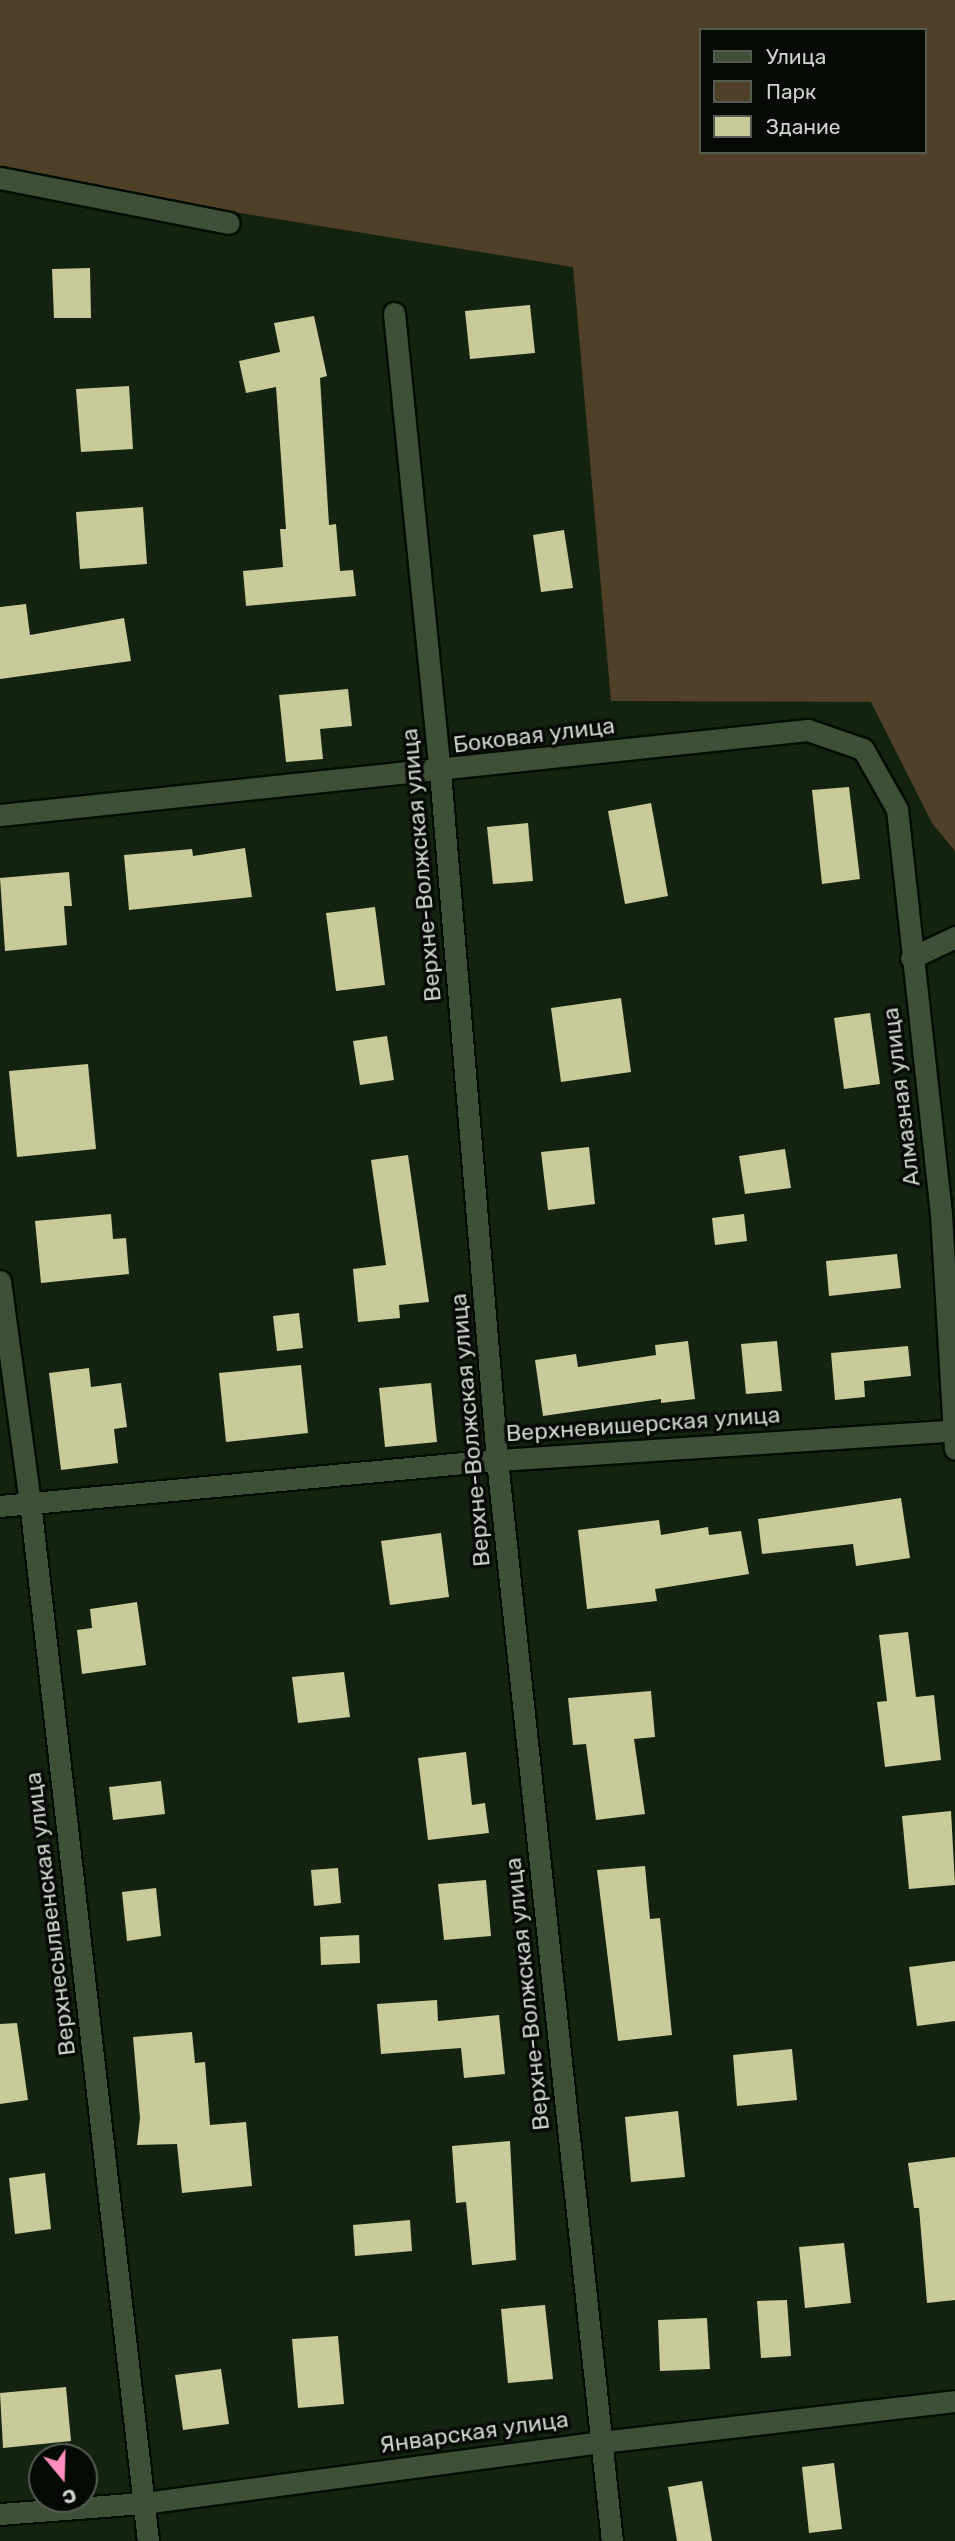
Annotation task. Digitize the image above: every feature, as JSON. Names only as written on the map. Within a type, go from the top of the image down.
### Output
[{"type":"street","points":[[0,178],[229,223]]},
{"type":"street","name":"Верхне-Волжская улица","points":[[394,313],[440,772],[497,1460],[612,2541]]},
{"type":"street","name":"Боковая улица","points":[[0,815],[440,772],[808,730],[863,748]]},
{"type":"street","name":"Алмазная улица","points":[[863,748],[897,809],[911,958],[941,1214],[954,1436]]},
{"type":"street","points":[[911,958],[955,937]]},
{"type":"street","name":"Верхнесылвенская улица","points":[[0,1281],[30,1502],[148,2541]]},
{"type":"street","name":"Верхневишерская улица","points":[[0,1506],[497,1460],[954,1436]]},
{"type":"street","name":"Январская улица","points":[[0,2514],[144,2503],[601,2442],[955,2402]]},
{"type":"green space","points":[[0,0],[955,0],[955,851],[932,823],[871,702],[611,701],[573,267],[0,174]]},
{"type":"building","points":[[90,268],[91,318],[54,318],[52,269]]},
{"type":"building","points":[[530,305],[535,353],[470,359],[465,311]]},
{"type":"building","points":[[314,316],[327,376],[320,378],[329,525],[336,524],[340,571],[353,570],[356,596],[246,606],[243,571],[283,567],[280,529],[286,529],[276,387],[246,393],[239,361],[280,352],[274,323]]},
{"type":"building","points":[[129,386],[133,449],[81,452],[76,389]]},
{"type":"building","points":[[143,507],[147,564],[80,569],[76,512]]},
{"type":"building","points":[[564,530],[573,588],[541,592],[533,535]]},
{"type":"building","points":[[26,604],[30,635],[124,618],[131,661],[0,679],[0,607]]},
{"type":"building","points":[[348,689],[352,726],[320,729],[323,759],[286,762],[279,695]]},
{"type":"building","points":[[849,787],[860,879],[822,884],[812,790]]},
{"type":"building","points":[[651,803],[668,896],[625,904],[608,811]]},
{"type":"building","points":[[528,823],[533,881],[493,884],[487,827]]},
{"type":"building","points":[[245,848],[252,897],[129,910],[124,855],[192,849],[193,856]]},
{"type":"building","points":[[69,872],[72,906],[64,906],[67,945],[5,951],[0,878]]},
{"type":"building","points":[[375,907],[385,985],[336,991],[326,913]]},
{"type":"building","points":[[621,998],[631,1072],[561,1082],[551,1008]]},
{"type":"building","points":[[870,1013],[880,1084],[844,1089],[834,1018]]},
{"type":"building","points":[[387,1036],[394,1080],[360,1085],[353,1041]]},
{"type":"building","points":[[88,1064],[96,1149],[17,1157],[9,1071]]},
{"type":"building","points":[[589,1147],[595,1204],[548,1210],[541,1152]]},
{"type":"building","points":[[785,1149],[791,1188],[745,1194],[739,1156]]},
{"type":"building","points":[[408,1155],[429,1302],[399,1305],[400,1318],[358,1322],[353,1269],[386,1265],[371,1160]]},
{"type":"building","points":[[111,1214],[113,1239],[126,1238],[129,1274],[41,1283],[35,1221]]},
{"type":"building","points":[[744,1214],[747,1241],[715,1245],[712,1218]]},
{"type":"building","points":[[897,1254],[901,1288],[829,1296],[826,1261]]},
{"type":"building","points":[[299,1313],[303,1348],[277,1351],[273,1316]]},
{"type":"building","points":[[688,1341],[695,1399],[661,1403],[661,1399],[543,1416],[535,1360],[576,1354],[578,1367],[656,1355],[655,1345]]},
{"type":"building","points":[[777,1341],[782,1391],[746,1394],[741,1344]]},
{"type":"building","points":[[908,1346],[911,1376],[864,1381],[865,1397],[835,1400],[831,1353]]},
{"type":"building","points":[[301,1365],[308,1433],[226,1442],[219,1373]]},
{"type":"building","points":[[89,1368],[91,1387],[121,1383],[127,1427],[114,1429],[118,1463],[61,1470],[49,1373]]},
{"type":"building","points":[[431,1383],[437,1442],[385,1447],[379,1388]]},
{"type":"building","points":[[901,1498],[910,1558],[856,1566],[853,1544],[762,1554],[758,1519]]},
{"type":"building","points":[[659,1520],[661,1535],[708,1527],[709,1535],[741,1531],[749,1574],[655,1589],[657,1601],[587,1609],[578,1530]]},
{"type":"building","points":[[441,1533],[449,1597],[390,1605],[381,1541]]},
{"type":"building","points":[[137,1602],[146,1665],[82,1674],[77,1630],[92,1628],[90,1609]]},
{"type":"building","points":[[908,1632],[916,1697],[934,1695],[941,1760],[885,1767],[877,1702],[887,1701],[879,1635]]},
{"type":"building","points":[[344,1672],[350,1717],[298,1723],[292,1677]]},
{"type":"building","points":[[651,1691],[655,1737],[634,1739],[645,1814],[596,1820],[586,1744],[573,1745],[568,1698]]},
{"type":"building","points":[[466,1752],[472,1805],[485,1803],[489,1833],[428,1840],[418,1758]]},
{"type":"building","points":[[161,1781],[165,1814],[113,1820],[109,1787]]},
{"type":"building","points":[[951,1811],[955,1885],[909,1889],[902,1816]]},
{"type":"building","points":[[645,1866],[650,1919],[660,1918],[672,2035],[618,2041],[597,1870]]},
{"type":"building","points":[[338,1868],[341,1903],[314,1906],[311,1870]]},
{"type":"building","points":[[486,1880],[491,1936],[444,1940],[438,1884]]},
{"type":"building","points":[[156,1888],[161,1936],[127,1941],[122,1892]]},
{"type":"building","points":[[359,1935],[360,1963],[321,1965],[320,1937]]},
{"type":"building","points":[[955,1961],[955,2021],[917,2026],[909,1967]]},
{"type":"building","points":[[437,2000],[438,2021],[499,2015],[505,2074],[464,2078],[461,2048],[381,2054],[377,2004]]},
{"type":"building","points":[[17,2023],[28,2100],[0,2104],[0,2024]]},
{"type":"building","points":[[192,2032],[195,2063],[205,2062],[210,2125],[246,2122],[252,2186],[182,2193],[177,2144],[137,2145],[140,2118],[133,2037]]},
{"type":"building","points":[[792,2049],[797,2100],[737,2106],[733,2055]]},
{"type":"building","points":[[678,2111],[685,2177],[631,2182],[625,2117]]},
{"type":"building","points":[[510,2141],[516,2260],[472,2265],[466,2202],[456,2203],[452,2146]]},
{"type":"building","points":[[955,2157],[955,2300],[927,2303],[919,2208],[914,2208],[908,2163]]},
{"type":"building","points":[[45,2173],[51,2229],[15,2234],[9,2178]]},
{"type":"building","points":[[410,2220],[412,2251],[355,2256],[353,2225]]},
{"type":"building","points":[[844,2243],[851,2303],[805,2308],[799,2247]]},
{"type":"building","points":[[787,2300],[791,2356],[761,2358],[757,2301]]},
{"type":"building","points":[[545,2305],[553,2379],[508,2383],[501,2309]]},
{"type":"building","points":[[707,2318],[710,2369],[660,2371],[658,2320]]},
{"type":"building","points":[[338,2336],[344,2404],[298,2408],[292,2339]]},
{"type":"building","points":[[221,2369],[229,2424],[183,2430],[175,2375]]},
{"type":"building","points":[[66,2387],[71,2441],[28,2443],[28,2445],[3,2448],[0,2393]]},
{"type":"building","points":[[834,2463],[842,2529],[809,2533],[802,2467]]},
{"type":"building","points":[[702,2481],[712,2541],[677,2541],[668,2487]]}]
